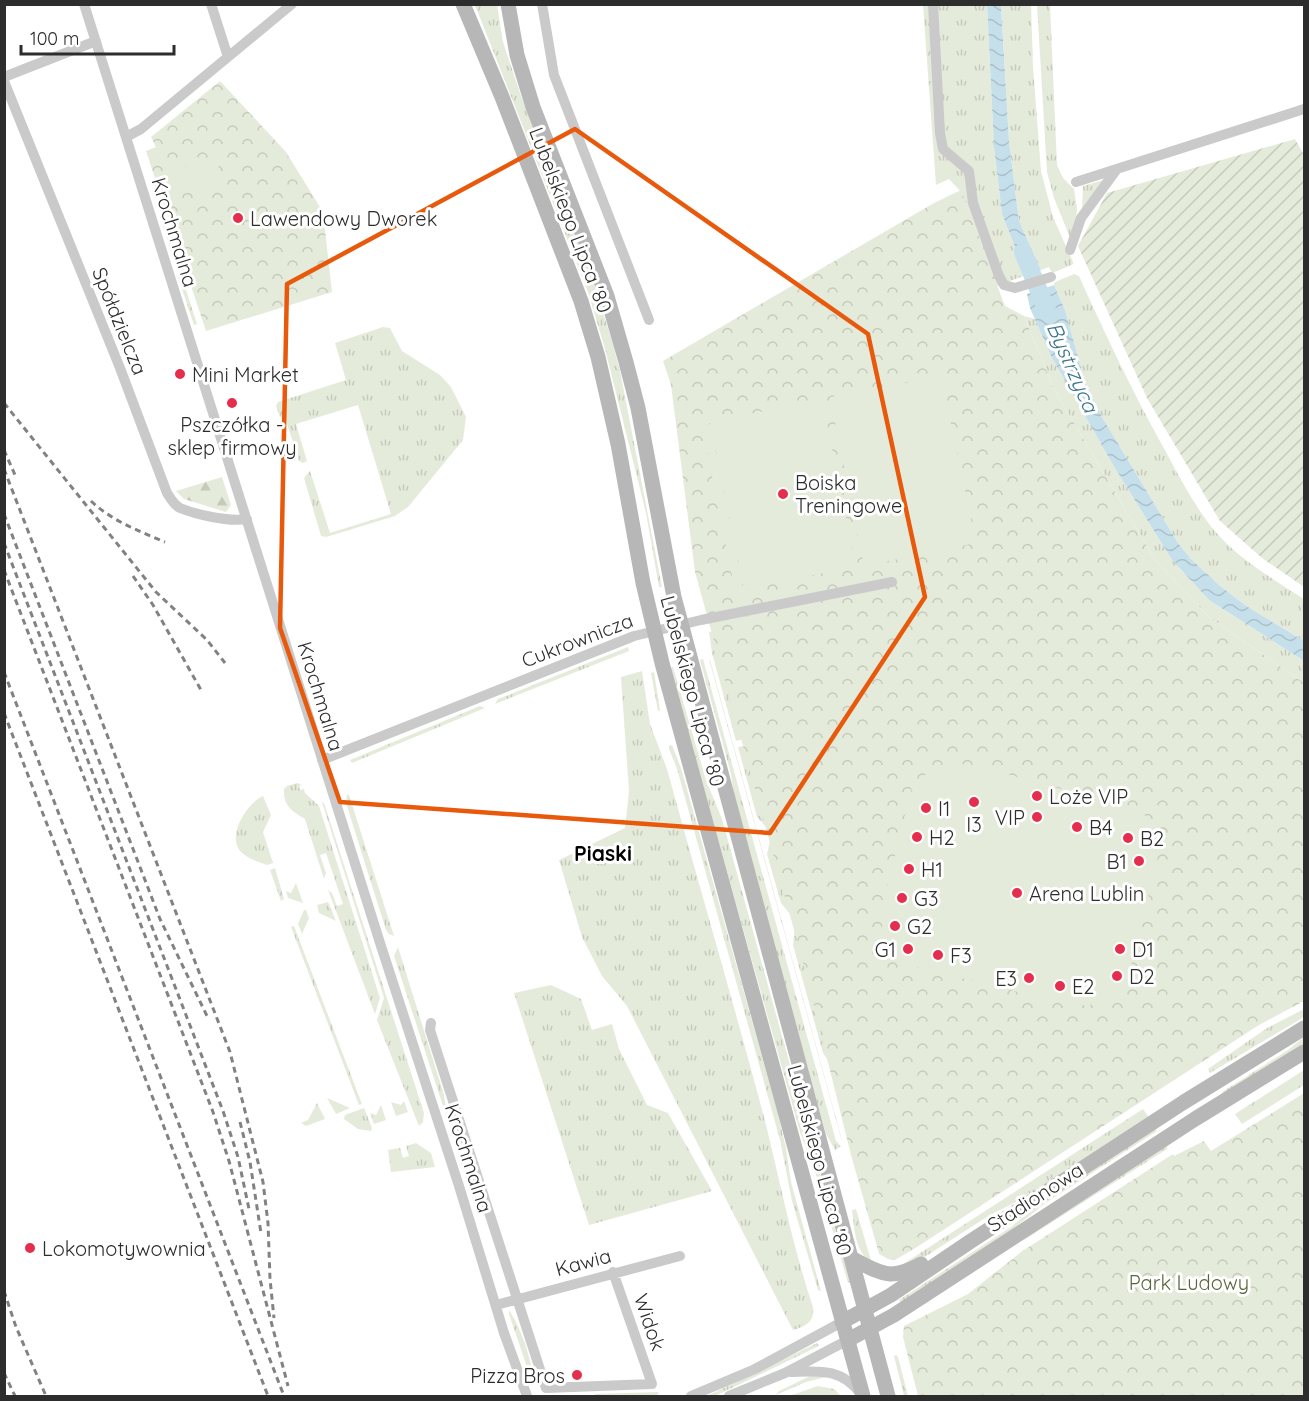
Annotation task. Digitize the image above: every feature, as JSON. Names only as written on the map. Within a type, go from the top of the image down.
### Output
[{"type":"main road","name":"Lubelskiego Lipca '80","points":[[463,4],[585,312],[598,357],[618,444],[643,583],[863,1396]]},
{"type":"main road","name":"Lubelskiego Lipca '80","points":[[508,4],[517,55],[533,106],[607,296],[626,362],[681,624],[888,1396]]},
{"type":"main road","name":"Stadionowa","points":[[842,1322],[891,1295],[1184,1102],[1305,1028]]},
{"type":"main road","name":"Stadionowa","points":[[848,1340],[894,1315],[1195,1119],[1305,1052]]},
{"type":"main road","name":"Stadionowa","points":[[853,1259],[884,1274],[901,1274],[968,1243]]},
{"type":"street","name":"Krochmalna","points":[[84,4],[322,760],[527,1396]]},
{"type":"street","points":[[211,4],[228,57]]},
{"type":"street","points":[[126,137],[141,129],[292,4]]},
{"type":"street","points":[[542,4],[554,75],[649,320]]},
{"type":"street","points":[[933,4],[940,133],[943,149],[969,171],[973,203],[1004,285],[1015,288],[1052,277]]},
{"type":"street","name":"Spółdzielcza","points":[[96,41],[4,79],[120,368],[167,493],[179,507],[226,520],[247,519]]},
{"type":"street","points":[[1076,182],[1305,108]]},
{"type":"street","points":[[1070,250],[1081,218],[1117,169]]},
{"type":"street","name":"Cukrownicza","points":[[322,760],[622,640],[681,624],[892,582]]},
{"type":"street","points":[[431,1023],[430,1030],[517,1299]]},
{"type":"street","name":"Kawia","points":[[496,1305],[680,1256]]},
{"type":"street","name":"Widok","points":[[517,1299],[546,1388],[652,1384],[614,1272]]},
{"type":"street","name":"Stadionowa","points":[[691,1396],[755,1369],[842,1322]]},
{"type":"street","name":"Stadionowa","points":[[729,1396],[785,1373],[848,1340]]},
{"type":"street","name":"Stadionowa","points":[[785,1373],[821,1370],[829,1372],[844,1379],[863,1396]]},
{"type":"highlighted area","points":[[575,129],[868,334],[925,597],[770,833],[340,802],[280,628],[287,284]]},
{"type":"green space","points":[[475,5],[497,5],[503,42],[521,96],[591,274],[621,376],[662,587],[659,587],[646,513],[605,349],[588,292]]},
{"type":"green space","points":[[923,5],[987,5],[994,147],[1002,214],[1026,275],[997,286],[962,193],[949,179],[936,185]]},
{"type":"green space","points":[[1001,5],[1031,5],[1041,171],[1053,217],[1073,262],[1072,265],[1052,273],[1049,267],[1041,270],[1019,221],[1009,141]]},
{"type":"green space","points":[[1037,5],[1050,5],[1057,165],[1063,178],[1074,189],[1077,208],[1071,240],[1054,198],[1047,172]]},
{"type":"green space","points":[[220,81],[286,152],[323,212],[332,292],[206,331],[146,151],[156,147],[151,137]]},
{"type":"green space","points":[[1295,139],[1304,155],[1304,587],[1262,558],[1220,521],[1147,398],[1078,246],[1107,193]]},
{"type":"green space","points":[[216,158],[223,183],[168,198],[161,173]]},
{"type":"green space","points":[[1107,179],[1082,210],[1083,186]]},
{"type":"green space","points":[[961,190],[1005,306],[1024,316],[1054,389],[1155,560],[1209,617],[1304,683],[1304,1001],[1259,1025],[895,1260],[879,1254],[851,1155],[804,966],[695,572],[671,385],[663,361],[934,203]]},
{"type":"green space","points":[[164,219],[176,256],[173,258],[161,220]]},
{"type":"green space","points":[[181,274],[197,324],[194,325],[178,277]]},
{"type":"green space","points":[[1074,274],[1079,276],[1154,431],[1207,521],[1224,541],[1245,559],[1304,599],[1304,641],[1245,605],[1219,585],[1191,559],[1178,543],[1102,417],[1085,382],[1065,310],[1054,285],[1055,282]]},
{"type":"green space","points":[[1024,316],[1035,319],[1052,358],[1113,465],[1172,560],[1209,600],[1304,661],[1304,683],[1209,617],[1155,560],[1054,389]]},
{"type":"green space","points":[[383,327],[390,328],[402,351],[440,375],[451,387],[466,417],[463,440],[408,507],[395,516],[326,537],[321,536],[304,478],[310,471],[330,533],[391,514],[358,405],[296,424],[307,461],[303,463],[299,461],[286,421],[280,417],[276,406],[278,402],[346,380],[335,343]]},
{"type":"green space","points":[[941,376],[976,543],[864,566],[830,397]]},
{"type":"green space","name":"Boiska Treningowe","points":[[822,399],[856,566],[744,590],[710,422]]},
{"type":"green space","points":[[710,424],[743,589],[735,591],[702,426]]},
{"type":"green space","points":[[222,477],[231,505],[226,512],[184,499],[176,491]]},
{"type":"green space","points":[[623,623],[624,630],[577,644],[578,641]]},
{"type":"green space","points":[[722,628],[747,738],[736,741],[712,653],[709,632]]},
{"type":"green space","points":[[628,647],[629,651],[495,704],[498,699]]},
{"type":"green space","points":[[703,659],[836,1141],[841,1146],[835,1150],[826,1134],[821,1117],[735,801],[731,774],[700,660]]},
{"type":"green space","points":[[710,660],[842,1140],[841,1138]]},
{"type":"green space","points":[[306,663],[329,729],[320,722],[303,669]]},
{"type":"green space","points":[[673,667],[706,780],[722,819],[850,1282],[848,1283],[817,1178],[800,1132],[670,668]]},
{"type":"green space","points":[[642,671],[650,724],[667,769],[728,986],[813,1307],[813,1316],[809,1323],[793,1330],[627,1006],[602,976],[582,937],[559,860],[625,828],[629,791],[621,677]]},
{"type":"green space","points":[[654,672],[660,710],[658,711],[651,673]]},
{"type":"green space","points":[[480,706],[485,708],[352,763],[350,760]]},
{"type":"green space","points":[[672,745],[681,768],[777,1110],[791,1182],[821,1291],[818,1290],[792,1201],[780,1140],[677,769],[669,749]]},
{"type":"green space","points":[[748,745],[769,830],[757,817],[738,747]]},
{"type":"green space","name":"Arena Lublin","points":[[954,763],[976,766],[1080,794],[1124,803],[1149,819],[1158,833],[1161,851],[1153,853],[1153,877],[1130,970],[1121,987],[1108,999],[1091,1005],[1071,1005],[917,967],[900,957],[888,944],[882,928],[882,908],[905,815],[916,795],[911,790],[929,772],[940,766]]},
{"type":"green space","points":[[297,783],[302,785],[299,786],[300,790],[304,789],[305,793],[319,806],[380,998],[375,1014],[328,890],[332,893],[337,906],[343,904],[326,853],[320,855],[326,873],[324,879],[305,819],[292,810],[285,800],[284,789]]},
{"type":"green space","points":[[347,794],[394,936],[386,930],[346,803]]},
{"type":"green space","points":[[263,796],[271,815],[263,832],[273,863],[267,865],[241,852],[236,837],[240,821],[245,813]]},
{"type":"green space","points":[[322,802],[424,1113],[423,1122],[419,1126],[377,1020],[384,998]]},
{"type":"green space","points":[[771,837],[794,919],[781,903],[767,854]]},
{"type":"green space","points":[[275,868],[284,899],[281,901],[270,870]]},
{"type":"green space","points":[[296,883],[303,903],[288,898],[286,891],[291,893]]},
{"type":"green space","points":[[328,902],[336,921],[319,913],[317,905]]},
{"type":"green space","points":[[304,910],[309,918],[302,934],[298,924]]},
{"type":"green space","points":[[294,926],[362,1104],[359,1105],[291,927]]},
{"type":"green space","points":[[795,926],[836,1073],[823,1053],[793,945]]},
{"type":"green space","points":[[398,947],[444,1095],[447,1114],[394,956]]},
{"type":"green space","points":[[551,985],[581,999],[592,1030],[612,1024],[619,1049],[647,1105],[668,1113],[712,1191],[589,1225],[514,993]]},
{"type":"green space","points":[[1304,1009],[1304,1017],[1210,1073],[1208,1069],[1267,1028]]},
{"type":"green space","points":[[1304,1037],[1304,1045],[1224,1094],[1222,1092],[1288,1050]]},
{"type":"green space","points":[[1304,1070],[1304,1085],[1242,1124],[1235,1114]]},
{"type":"green space","name":"Park Ludowy","points":[[1304,1093],[1304,1396],[918,1396],[903,1337],[904,1326],[968,1294],[1021,1252],[1173,1154],[1174,1156],[1204,1141],[1211,1151]]},
{"type":"green space","points":[[327,1098],[350,1108],[336,1114]]},
{"type":"green space","points":[[404,1101],[408,1112],[396,1116],[391,1102],[401,1105]]},
{"type":"green space","points":[[317,1103],[325,1119],[306,1126],[301,1123],[308,1120]]},
{"type":"green space","points":[[381,1105],[386,1120],[374,1124],[370,1113],[376,1115]]},
{"type":"green space","points":[[364,1108],[372,1128],[371,1131],[358,1129],[344,1119],[345,1115]]},
{"type":"green space","points":[[1143,1109],[1150,1119],[1034,1193],[990,1215],[909,1267],[900,1266]]},
{"type":"green space","points":[[1155,1128],[1157,1131],[1044,1204],[1012,1230],[901,1303],[899,1300],[1011,1227],[1032,1209]]},
{"type":"green space","points":[[416,1143],[431,1153],[435,1167],[391,1172],[388,1150],[400,1148],[403,1158],[409,1156],[406,1146]]},
{"type":"green space","points":[[1167,1146],[1167,1149],[1021,1242],[1030,1234]]},
{"type":"green space","points":[[456,1147],[461,1148],[481,1213],[471,1194]]},
{"type":"green space","points":[[856,1209],[872,1264],[862,1252],[856,1239],[852,1210]]},
{"type":"green space","points":[[509,1310],[526,1346],[533,1385],[509,1314]]},
{"type":"green space","points":[[817,1343],[819,1346],[715,1396],[707,1396]]},
{"type":"green space","points":[[896,1355],[908,1396],[904,1396],[894,1356]]},
{"type":"green space","points":[[810,1376],[826,1377],[806,1382],[776,1395],[779,1391]]},
{"type":"green space","points":[[818,1386],[834,1389],[841,1396],[789,1396]]},
{"type":"green space","points":[[658,1392],[659,1394],[653,1396],[594,1396],[595,1394]]},
{"type":"water","points":[[987,5],[1001,5],[1009,141],[1019,221],[1041,270],[1026,275],[1002,214],[994,147]]},
{"type":"water","points":[[1054,285],[1065,310],[1085,382],[1102,417],[1178,543],[1191,559],[1219,585],[1245,605],[1304,641],[1304,661],[1209,600],[1172,560],[1113,465],[1052,358],[1030,308],[1027,294]]},
{"type":"waterway","name":"Bystrzyca","points":[[1023,252],[1048,313]]},
{"type":"railway","points":[[4,403],[156,592],[207,640],[225,663]]},
{"type":"railway","points":[[4,450],[15,475]]},
{"type":"railway","points":[[4,469],[230,1052],[263,1182],[274,1318]]},
{"type":"railway","points":[[91,501],[117,520],[165,542]]},
{"type":"railway","points":[[4,514],[160,919],[208,1018]]},
{"type":"railway","points":[[4,543],[223,1111],[238,1157],[249,1209]]},
{"type":"railway","points":[[4,570],[213,1112],[229,1161],[288,1386]]},
{"type":"railway","points":[[133,576],[153,605],[201,690]]},
{"type":"railway","points":[[4,672],[284,1396]]},
{"type":"railway","points":[[4,713],[268,1396]]},
{"type":"railway","points":[[240,1122],[250,1162],[261,1233]]},
{"type":"railway","points":[[4,1291],[16,1327],[46,1396]]},
{"type":"railway","points":[[4,1373],[15,1396]]},
{"type":"place","name":"Lawendowy Dworek","points":[[238,218]]},
{"type":"place","name":"Mini Market","points":[[180,374]]},
{"type":"place","name":"Pszczółka - sklep firmowy","points":[[232,403]]},
{"type":"place","name":"Boiska Treningowe","points":[[783,494]]},
{"type":"place","name":"Loże VIP","points":[[1037,796]]},
{"type":"place","name":"I3","points":[[974,802]]},
{"type":"place","name":"I1","points":[[926,808]]},
{"type":"place","name":"VIP","points":[[1037,817]]},
{"type":"place","name":"B4","points":[[1077,827]]},
{"type":"place","name":"H2","points":[[917,837]]},
{"type":"place","name":"B2","points":[[1128,838]]},
{"type":"place","name":"B1","points":[[1139,861]]},
{"type":"place","name":"H1","points":[[909,869]]},
{"type":"place","name":"Arena Lublin","points":[[1017,893]]},
{"type":"place","name":"G3","points":[[902,898]]},
{"type":"place","name":"G2","points":[[895,926]]},
{"type":"place","name":"G1","points":[[908,949]]},
{"type":"place","name":"D1","points":[[1120,949]]},
{"type":"place","name":"F3","points":[[938,955]]},
{"type":"place","name":"D2","points":[[1117,976]]},
{"type":"place","name":"E3","points":[[1029,978]]},
{"type":"place","name":"E2","points":[[1060,986]]},
{"type":"place","name":"Lokomotywownia","points":[[30,1248]]},
{"type":"place","name":"Pizza Bros","points":[[577,1375]]},
{"type":"district","name":"Piaski","points":[[603,853]]}]
